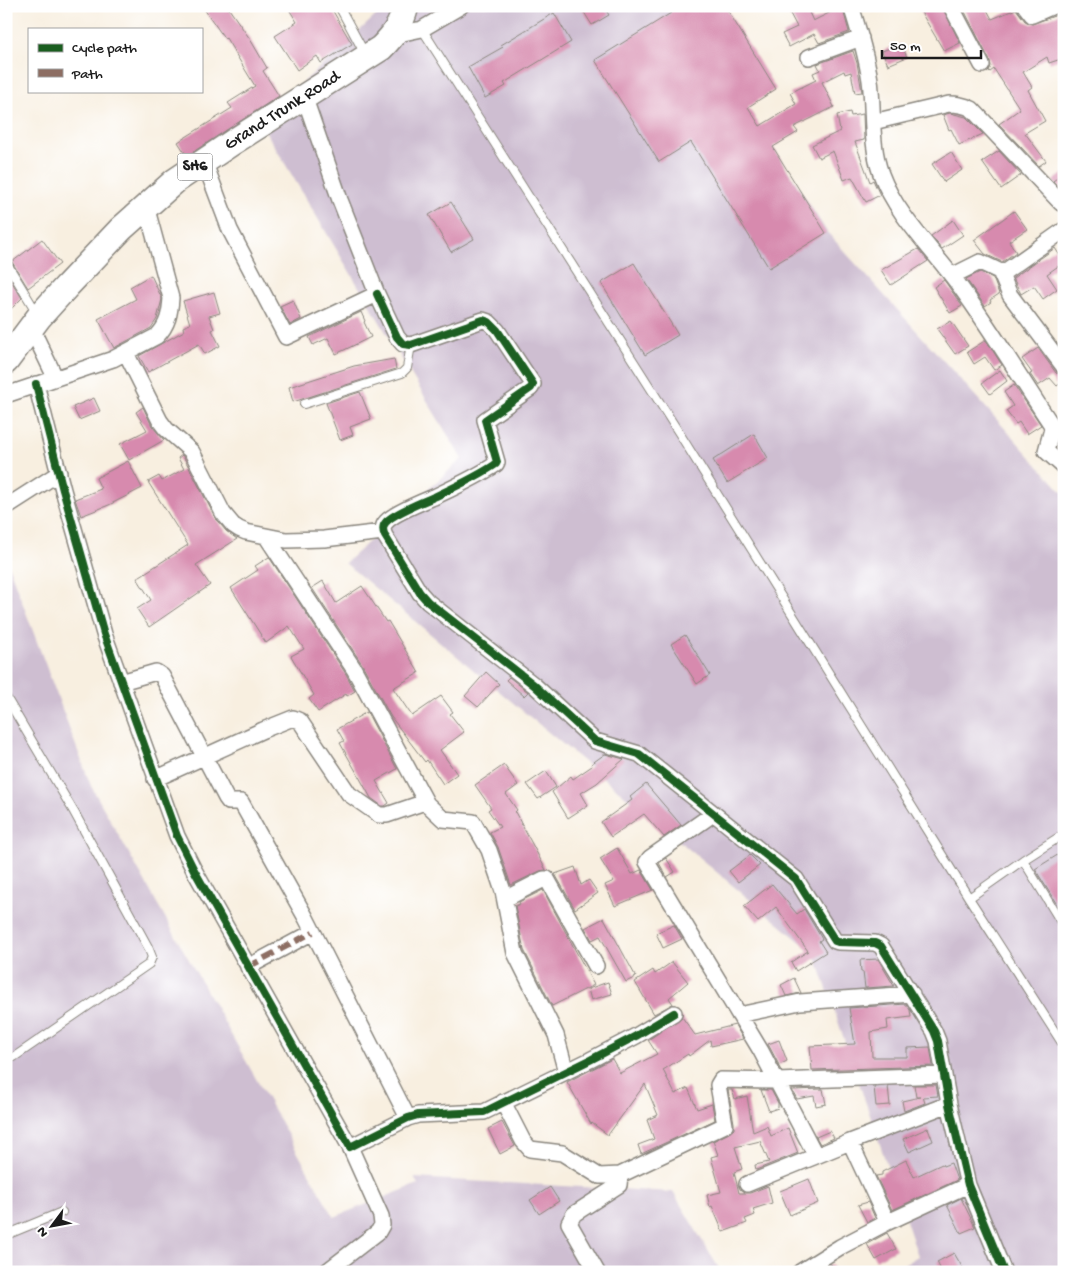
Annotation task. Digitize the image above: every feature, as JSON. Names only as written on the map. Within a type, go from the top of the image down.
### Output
[{"type":"main road","name":"Grand Trunk Road","points":[[6,361],[35,322],[121,229],[146,206],[175,181],[204,160],[367,58],[394,36],[406,6]]},
{"type":"street","points":[[394,36],[422,29],[461,6]]},
{"type":"street","points":[[851,6],[861,38],[870,80],[874,142],[878,166],[887,190],[899,209],[952,276],[1050,424],[1052,429],[1046,451],[1064,467]]},
{"type":"street","points":[[951,6],[982,65]]},
{"type":"street","points":[[1025,6],[1032,15],[1053,6]]},
{"type":"street","points":[[809,57],[861,38]]},
{"type":"street","points":[[304,96],[340,200],[377,294],[397,338],[403,344],[411,345],[483,320],[489,322],[497,330],[533,386],[486,420],[496,464],[453,488],[386,521],[383,532],[420,593],[428,602],[534,684],[595,741],[639,754],[796,879],[836,941],[875,943],[880,945],[912,994],[938,1041],[949,1104],[968,1185],[1004,1272]]},
{"type":"street","points":[[873,122],[949,104],[968,107],[1063,204]]},
{"type":"street","points":[[204,160],[230,230],[286,336],[291,336],[377,294]]},
{"type":"street","points":[[6,395],[55,377],[102,363],[157,336],[167,323],[171,298],[146,206]]},
{"type":"street","points":[[1001,274],[1064,230]]},
{"type":"street","points":[[952,276],[980,262],[1001,274],[1010,295],[1064,367]]},
{"type":"street","points":[[35,322],[55,377]]},
{"type":"street","points":[[126,352],[160,421],[196,457],[227,518],[233,525],[246,532],[286,540],[324,539],[383,532]]},
{"type":"street","points":[[36,384],[104,634],[176,836],[350,1147],[381,1216],[382,1225],[378,1232],[326,1272]]},
{"type":"street","points":[[6,507],[59,473]]},
{"type":"street","points":[[266,536],[354,669],[426,802],[443,819],[473,822],[489,850],[505,899],[515,953],[556,1035],[566,1072]]},
{"type":"street","points":[[121,682],[156,672],[160,674],[228,801],[240,801],[242,803],[313,932],[408,1118]]},
{"type":"street","points":[[155,779],[293,718],[300,721],[349,794],[380,815],[387,815],[426,802]]},
{"type":"street","points":[[713,814],[650,858],[648,862],[739,1014],[816,1156]]},
{"type":"street","points":[[505,899],[544,879],[547,880],[596,966]]},
{"type":"street","points":[[248,967],[313,932]]},
{"type":"street","points":[[739,1014],[800,1002],[912,994]]},
{"type":"street","points":[[350,1147],[408,1118],[418,1115],[480,1112],[566,1072],[636,1036],[674,1013]]},
{"type":"street","points":[[504,1102],[523,1141],[530,1150],[562,1153],[599,1176],[620,1174],[725,1125],[718,1086],[721,1080],[777,1081],[944,1075]]},
{"type":"street","points":[[747,1184],[949,1104]]},
{"type":"street","points":[[850,1142],[886,1223]]},
{"type":"street","points":[[597,1272],[569,1223],[574,1214],[619,1185],[620,1174]]},
{"type":"street","points":[[800,1272],[886,1223],[968,1185]]},
{"type":"lane","points":[[339,6],[367,58]]},
{"type":"lane","points":[[422,29],[768,572],[968,898],[1064,1046]]},
{"type":"lane","points":[[6,262],[35,322]]},
{"type":"lane","points":[[304,404],[402,373],[407,368],[411,345]]},
{"type":"lane","points":[[6,697],[74,812],[152,957],[149,964],[14,1057],[6,1059]]},
{"type":"lane","points":[[968,898],[1022,860],[1064,834]]},
{"type":"lane","points":[[1022,860],[1064,927]]},
{"type":"lane","points":[[6,1235],[62,1212]]},
{"type":"shaded area","points":[[393,6],[684,6],[827,232],[1064,494],[1064,1272],[891,1272],[918,1256],[815,954],[345,563],[462,459],[260,122],[382,10]]},
{"type":"shaded area","points":[[6,559],[91,786],[334,1217],[418,1184],[414,1178],[673,1192],[721,1272],[6,1272]]},
{"type":"building","points":[[202,6],[227,6],[267,68],[263,71],[279,96],[187,156],[178,142],[232,108],[228,103],[255,86],[226,38]]},
{"type":"building","points":[[287,6],[330,6],[352,44],[321,63],[317,56],[297,70],[275,36],[297,22]]},
{"type":"building","points":[[580,6],[603,6],[609,15],[592,25]]},
{"type":"building","points":[[667,6],[725,6],[776,89],[748,107],[760,126],[796,104],[790,93],[816,80],[813,73],[820,70],[817,64],[853,51],[862,92],[855,93],[851,72],[845,74],[844,71],[822,82],[834,107],[794,127],[798,132],[773,147],[826,233],[769,268],[691,142],[659,162],[595,60],[671,13]]},
{"type":"building","points":[[786,6],[806,6],[813,21],[835,10],[833,6],[842,6],[849,32],[819,43],[814,34],[789,47],[782,34],[797,27]]},
{"type":"building","points":[[919,6],[942,6],[960,43],[944,51]]},
{"type":"building","points":[[962,6],[985,6],[992,19],[1016,9],[1025,21],[1032,24],[1057,15],[1064,6],[1064,58],[1049,63],[1047,57],[1023,72],[1032,87],[1028,90],[1045,121],[1025,133],[1046,161],[1039,166],[999,124],[1020,109],[994,69],[989,71],[990,61]]},
{"type":"building","points":[[554,13],[571,42],[504,83],[506,86],[485,98],[468,67],[503,47],[501,45]]},
{"type":"building","points":[[901,44],[907,57],[888,65],[882,51]]},
{"type":"building","points":[[850,112],[851,116],[863,114],[864,140],[855,142],[870,182],[873,180],[880,195],[866,202],[852,177],[844,180],[833,151],[819,158],[812,145],[840,131],[837,115]]},
{"type":"building","points":[[950,113],[966,117],[983,134],[959,145],[951,129],[949,130],[943,115]]},
{"type":"building","points":[[999,151],[1021,175],[1001,189],[982,162]]},
{"type":"building","points":[[951,152],[962,170],[944,182],[932,164]]},
{"type":"building","points":[[1064,173],[1064,192],[1063,192],[1053,181]]},
{"type":"building","points":[[451,202],[474,239],[451,252],[429,215]]},
{"type":"building","points":[[1014,211],[1027,229],[1009,241],[1016,252],[1002,262],[985,254],[974,240]]},
{"type":"building","points":[[953,220],[963,235],[942,249],[931,236]]},
{"type":"building","points":[[42,239],[60,264],[28,288],[12,262]]},
{"type":"building","points":[[1055,248],[1064,262],[1047,274],[1057,289],[1043,299],[1034,286],[1021,294],[1013,278]]},
{"type":"building","points":[[918,249],[928,261],[891,285],[881,270]]},
{"type":"building","points":[[634,263],[678,335],[645,355],[601,283]]},
{"type":"building","points":[[980,272],[993,278],[999,294],[985,306],[966,279]]},
{"type":"building","points":[[6,273],[22,298],[6,314]]},
{"type":"building","points":[[151,275],[162,299],[157,319],[151,328],[114,348],[98,319],[136,299],[130,287]]},
{"type":"building","points":[[944,280],[962,306],[950,313],[934,287]]},
{"type":"building","points":[[214,292],[220,313],[209,316],[214,329],[212,330],[220,346],[205,354],[199,344],[148,372],[139,356],[184,331],[183,327],[190,324],[183,301]]},
{"type":"building","points":[[293,300],[301,319],[290,325],[280,306]]},
{"type":"building","points":[[361,312],[371,337],[336,354],[328,338],[313,345],[309,337]]},
{"type":"building","points":[[951,321],[968,346],[955,354],[937,329]]},
{"type":"building","points":[[986,340],[1002,365],[994,370],[985,357],[974,364],[967,352]]},
{"type":"building","points":[[1038,348],[1056,373],[1064,376],[1064,381],[1057,386],[1050,378],[1038,386],[1022,359]]},
{"type":"building","points":[[394,359],[396,369],[293,402],[289,387],[354,366]]},
{"type":"building","points":[[1000,370],[1007,381],[990,394],[982,383]]},
{"type":"building","points":[[1014,385],[1041,425],[1027,434],[1019,422],[1016,424],[1006,411],[1013,406],[1004,392]]},
{"type":"building","points":[[360,392],[371,419],[350,427],[353,435],[340,440],[326,403]]},
{"type":"building","points":[[94,398],[100,411],[79,420],[73,407]]},
{"type":"building","points":[[143,407],[152,426],[164,440],[129,460],[120,444],[147,430],[136,412]]},
{"type":"building","points":[[754,434],[768,458],[727,483],[713,460]]},
{"type":"building","points":[[1064,434],[1064,451],[1062,452],[1057,448],[1060,437]]},
{"type":"building","points":[[182,455],[216,519],[226,531],[237,539],[196,565],[210,585],[149,627],[137,609],[151,600],[137,578],[188,545],[148,482],[159,476],[162,481],[184,469],[178,458]]},
{"type":"building","points":[[128,461],[142,488],[109,505],[81,516],[75,499],[101,489],[96,478]]},
{"type":"building","points":[[269,557],[346,674],[355,691],[347,696],[346,694],[318,712],[309,699],[314,695],[291,656],[304,649],[289,626],[266,643],[231,588],[258,570],[255,566]]},
{"type":"building","points":[[323,581],[336,603],[362,586],[386,622],[388,621],[419,673],[393,688],[412,716],[441,696],[453,712],[450,714],[464,732],[440,750],[457,774],[443,784],[427,760],[425,762],[391,717],[362,664],[312,588]]},
{"type":"building","points":[[685,635],[710,675],[697,684],[671,644]]},
{"type":"building","points":[[486,672],[499,684],[478,707],[465,696]]},
{"type":"building","points":[[509,677],[528,692],[524,696],[506,680]]},
{"type":"building","points":[[367,712],[397,769],[376,781],[389,803],[385,806],[371,798],[340,743],[344,741],[337,729]]},
{"type":"building","points":[[605,754],[624,759],[597,783],[581,793],[588,805],[568,818],[552,792],[571,776],[573,779],[592,766],[591,764]]},
{"type":"building","points":[[504,765],[518,785],[506,794],[517,810],[515,812],[546,870],[511,885],[498,847],[490,832],[500,827],[488,810],[491,808],[475,785]]},
{"type":"building","points":[[546,771],[556,787],[538,799],[527,784]]},
{"type":"building","points":[[646,784],[681,825],[664,837],[644,814],[611,837],[601,822],[632,800],[630,797]]},
{"type":"building","points":[[617,848],[632,874],[641,870],[653,890],[615,906],[605,885],[614,881],[600,859]]},
{"type":"building","points":[[1064,851],[1064,916],[1035,869]]},
{"type":"building","points":[[750,855],[760,865],[738,882],[729,871]]},
{"type":"building","points":[[666,858],[675,872],[667,877],[659,863]]},
{"type":"building","points":[[575,867],[581,885],[589,880],[598,893],[575,909],[555,874]]},
{"type":"building","points":[[772,884],[797,914],[804,909],[822,939],[819,941],[826,952],[796,971],[791,962],[808,951],[776,907],[758,922],[744,906]]},
{"type":"building","points":[[543,890],[594,985],[552,1006],[524,950],[515,906]]},
{"type":"building","points":[[604,918],[636,977],[626,982],[600,936],[592,940],[585,928]]},
{"type":"building","points":[[674,925],[682,939],[663,948],[656,933]]},
{"type":"building","points":[[878,959],[894,986],[865,988],[860,960]]},
{"type":"building","points":[[672,962],[688,982],[669,998],[673,1004],[654,1014],[635,982],[653,970],[655,974]]},
{"type":"building","points":[[794,978],[801,993],[786,996],[781,985]]},
{"type":"building","points":[[608,982],[612,994],[591,1000],[588,989]]},
{"type":"building","points":[[906,1004],[910,1010],[911,1017],[887,1020],[888,1029],[871,1032],[872,1057],[907,1057],[907,1048],[930,1047],[933,1066],[812,1070],[810,1046],[855,1044],[849,1008]]},
{"type":"building","points":[[682,1017],[695,1035],[735,1025],[743,1039],[711,1046],[710,1040],[689,1056],[688,1054],[663,1070],[675,1094],[688,1088],[697,1109],[712,1104],[715,1120],[641,1154],[638,1145],[654,1139],[647,1120],[658,1115],[645,1084],[608,1135],[591,1124],[567,1082],[612,1059],[620,1073],[657,1054],[648,1040]]},
{"type":"building","points":[[779,1040],[787,1061],[779,1065],[768,1044]]},
{"type":"building","points":[[914,1085],[936,1085],[938,1096],[923,1097],[925,1103],[904,1111],[902,1101],[920,1097],[916,1097]]},
{"type":"building","points":[[888,1086],[890,1105],[876,1106],[874,1087]]},
{"type":"building","points":[[823,1089],[826,1104],[816,1106],[814,1096],[797,1099],[792,1090]]},
{"type":"building","points":[[728,1090],[732,1090],[735,1099],[747,1096],[753,1132],[767,1126],[771,1136],[788,1128],[798,1153],[756,1170],[755,1165],[769,1162],[760,1141],[735,1147],[742,1169],[734,1172],[739,1193],[750,1193],[768,1186],[772,1203],[753,1209],[755,1215],[745,1219],[747,1223],[723,1232],[712,1206],[710,1207],[707,1195],[721,1192],[711,1157],[718,1155],[713,1141],[734,1129]]},
{"type":"building","points":[[761,1090],[771,1090],[778,1103],[778,1108],[769,1111]]},
{"type":"building","points":[[502,1122],[515,1146],[500,1154],[488,1129]]},
{"type":"building","points":[[928,1128],[933,1141],[909,1152],[903,1139]]},
{"type":"building","points":[[830,1131],[834,1138],[820,1144],[816,1137]]},
{"type":"building","points":[[906,1160],[914,1177],[942,1164],[943,1166],[951,1163],[957,1180],[892,1210],[876,1176],[882,1175],[882,1172]]},
{"type":"building","points":[[809,1179],[818,1203],[790,1215],[780,1191]]},
{"type":"building","points":[[550,1187],[559,1201],[539,1214],[530,1200]]},
{"type":"building","points":[[961,1198],[975,1227],[961,1233],[947,1205]]},
{"type":"building","points":[[868,1202],[875,1218],[867,1222],[858,1205]]},
{"type":"building","points":[[887,1233],[896,1249],[876,1260],[867,1244]]},
{"type":"building","points":[[954,1253],[965,1272],[942,1272],[937,1262]]},
{"type":"building","points":[[831,1264],[836,1272],[818,1272]]},
{"type":"marked path","points":[[248,967],[313,932]]},
{"type":"cycle path","points":[[377,294],[397,337],[403,344],[411,345],[483,320],[489,322],[497,330],[533,384],[531,388],[485,420],[496,464],[466,482],[402,511],[385,524],[383,529],[385,536],[420,593],[428,602],[534,685],[595,741],[639,754],[796,879],[835,941],[875,943],[881,946],[934,1031],[938,1041],[949,1104],[968,1185],[1004,1272]]},
{"type":"cycle path","points":[[36,384],[63,490],[104,634],[177,836],[194,870],[350,1147],[408,1118],[418,1115],[484,1112],[590,1060],[636,1036],[674,1013]]}]
